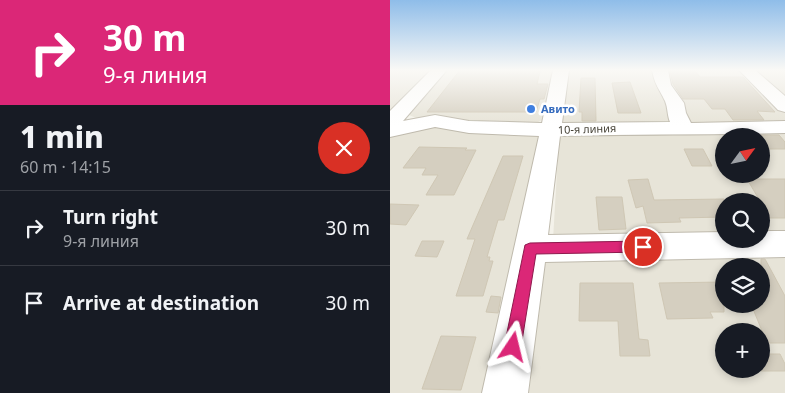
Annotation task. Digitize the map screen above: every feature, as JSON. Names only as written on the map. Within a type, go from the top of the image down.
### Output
[{"type":"street","points":[[402,120],[426,88]]},
{"type":"street","points":[[505,393],[558,88]]},
{"type":"street","points":[[665,88],[675,103],[676,113],[684,129]]},
{"type":"street","points":[[766,88],[785,106]]},
{"type":"street","name":"10-я линия","points":[[390,131],[402,120],[436,121],[469,127],[550,130],[660,127],[684,129],[785,128]]},
{"type":"street","points":[[530,249],[785,244]]},
{"type":"shaded area","points":[[390,88],[420,88],[390,120]]},
{"type":"shaded area","points":[[426,88],[552,88],[546,118],[534,124],[421,120],[409,115],[407,111]]},
{"type":"shaded area","points":[[566,88],[663,88],[673,122],[562,123]]},
{"type":"shaded area","points":[[672,88],[764,88],[785,108],[785,124],[690,125]]},
{"type":"shaded area","points":[[768,88],[785,88],[785,104]]},
{"type":"shaded area","points":[[438,125],[541,136],[497,393],[390,393],[390,136]]},
{"type":"shaded area","points":[[715,132],[715,183],[770,183],[770,132],[785,132],[785,241],[770,241],[770,193],[715,193],[715,241],[553,240],[559,137],[568,133]]},
{"type":"shaded area","points":[[785,252],[785,393],[529,393],[543,266],[549,261]]},
{"type":"building","points":[[446,88],[547,88],[544,99],[540,99],[536,112],[427,112]]},
{"type":"building","points":[[580,88],[595,88],[596,121],[582,121],[582,112],[579,112]]},
{"type":"building","points":[[613,88],[632,88],[641,113],[618,113]]},
{"type":"building","points":[[676,88],[753,88],[775,112],[757,111],[764,120],[733,120],[725,109],[712,109],[704,99],[683,99]]},
{"type":"building","points":[[770,135],[779,135],[785,142],[785,149],[770,149]]},
{"type":"building","points":[[419,147],[467,148],[465,150],[476,150],[454,195],[426,195],[438,175],[422,175],[426,168],[403,168]]},
{"type":"building","points":[[684,149],[703,149],[712,166],[692,166]]},
{"type":"building","points":[[503,156],[523,156],[504,220],[498,220],[487,257],[490,257],[489,261],[493,261],[483,296],[456,296],[475,239],[467,239]]},
{"type":"building","points":[[648,179],[654,200],[715,199],[715,217],[679,218],[681,222],[647,223],[643,206],[636,208],[628,180]]},
{"type":"building","points":[[770,179],[785,179],[785,218],[770,218],[770,193],[755,193],[749,183],[770,183]]},
{"type":"building","points":[[596,197],[622,197],[626,229],[599,230]]},
{"type":"building","points":[[390,204],[419,205],[406,225],[390,224]]},
{"type":"building","points":[[422,241],[444,241],[437,257],[415,256]]},
{"type":"building","points":[[770,268],[785,296],[785,343],[770,343],[770,323],[759,323],[755,313],[770,313]]},
{"type":"building","points":[[715,282],[715,312],[710,312],[713,318],[667,319],[659,283]]},
{"type":"building","points":[[580,283],[633,283],[639,339],[648,340],[650,356],[620,356],[618,321],[579,321]]},
{"type":"building","points":[[491,296],[501,297],[498,313],[486,312]]},
{"type":"building","points":[[441,336],[476,337],[461,390],[422,389]]},
{"type":"building","points":[[770,354],[780,354],[785,364],[785,371],[770,371]]},
{"type":"place","name":"Авито","points":[[531,109]]},
{"type":"route","points":[[513,347],[530,249],[643,247]]}]
